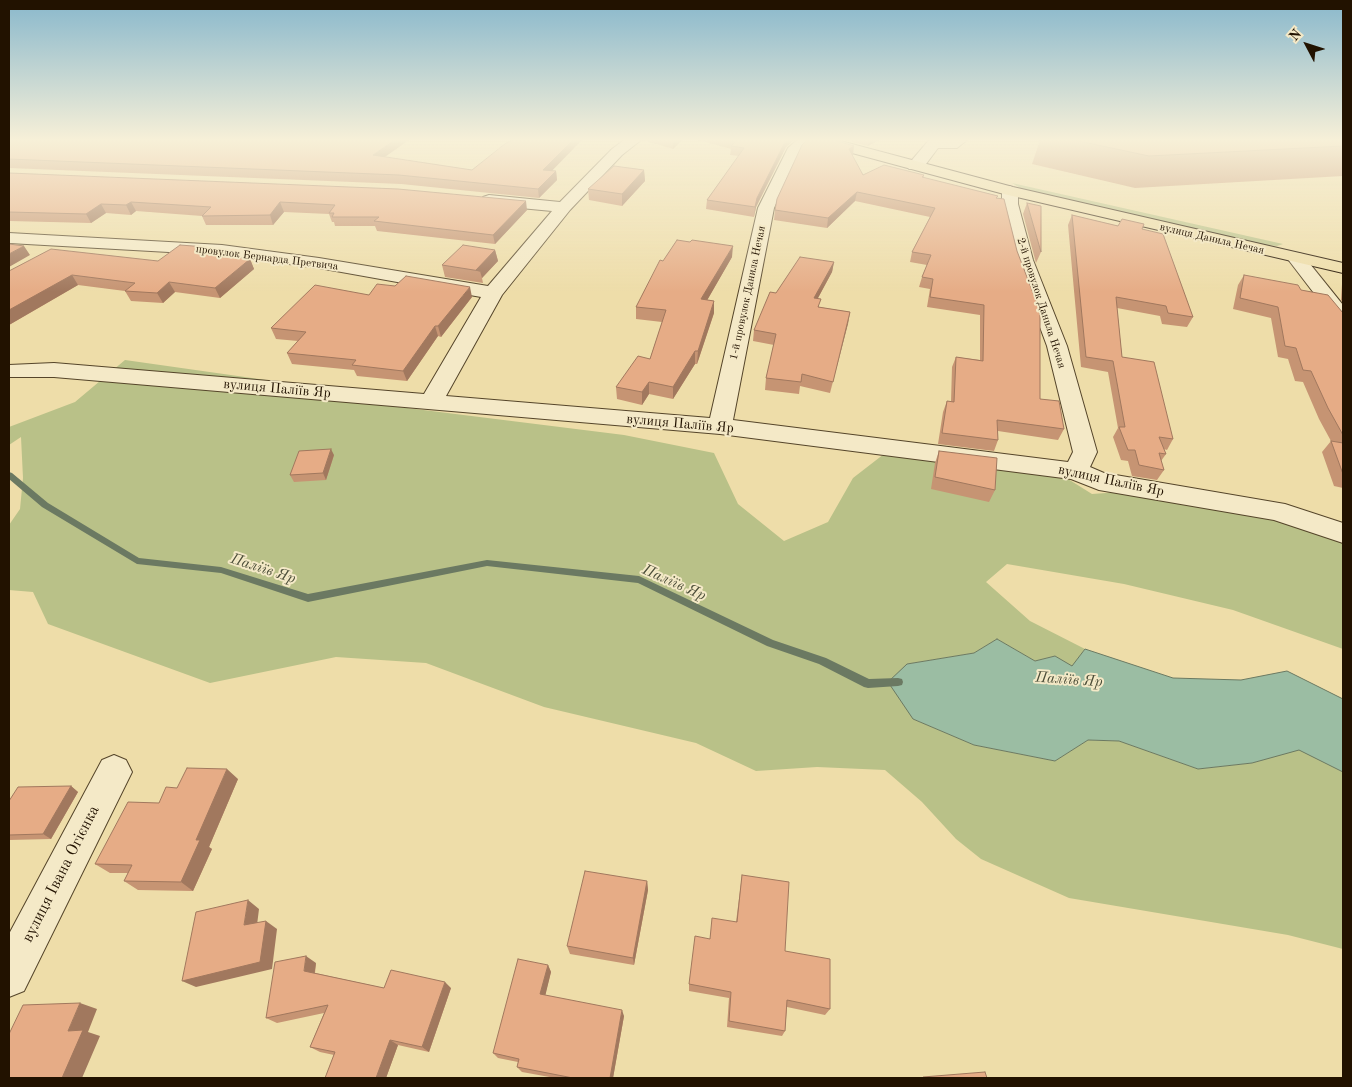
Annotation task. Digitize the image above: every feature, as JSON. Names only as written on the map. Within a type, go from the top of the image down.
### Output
[{"type":"main road","name":"вулиця Данила Нечая","points":[[1010,191],[1343,268]]},
{"type":"street","points":[[432,402],[493,293],[580,191]]},
{"type":"street","name":"1-й провулок Данила Нечая","points":[[720,426],[766,208],[774,191]]},
{"type":"street","name":"2-й провулок Данила Нечая","points":[[1010,191],[1010,204],[1024,260],[1057,346],[1085,452],[1076,471]]},
{"type":"street","points":[[478,199],[564,207]]},
{"type":"street","name":"провулок Бернарда Претвича","points":[[9,238],[222,250],[319,263],[493,293]]},
{"type":"street","points":[[39,259],[70,242]]},
{"type":"street","points":[[1296,258],[1343,318]]},
{"type":"street","name":"вулиця Паліїв Яр","points":[[9,371],[54,370],[720,426],[1076,471],[1099,481],[1276,511],[1343,533]]},
{"type":"street","name":"вулиця Івана Огієнка","points":[[9,976],[114,772]]},
{"type":"shaded area","points":[[1025,191],[1046,191],[1283,244],[1277,246],[1265,245]]},
{"type":"shaded area","points":[[125,360],[280,382],[311,396],[624,435],[714,453],[738,504],[784,541],[828,522],[853,478],[884,454],[1060,474],[1092,494],[1133,491],[1275,514],[1343,536],[1343,649],[1233,610],[1124,584],[1007,564],[986,582],[1030,621],[1085,649],[1072,667],[1055,656],[1035,661],[997,639],[974,653],[907,664],[913,719],[974,745],[1055,761],[1088,740],[1119,741],[1198,769],[1252,763],[1299,749],[1343,772],[1343,949],[1288,935],[1069,898],[981,859],[956,839],[922,802],[885,770],[817,767],[756,771],[696,743],[544,707],[426,663],[336,657],[210,683],[48,624],[33,592],[9,590],[9,525],[20,509],[23,478],[21,437],[9,445],[9,427],[75,402]]},
{"type":"water","points":[[997,639],[1035,661],[1055,656],[1072,666],[1085,649],[1173,678],[1241,680],[1287,671],[1343,699],[1343,772],[1299,750],[1252,763],[1198,769],[1119,741],[1088,740],[1055,761],[974,745],[913,719],[888,682],[907,664],[974,653]]},
{"type":"building","points":[[9,191],[416,191],[526,201],[493,235],[374,221],[379,217],[332,217],[334,213],[329,213],[335,205],[280,202],[270,215],[202,216],[211,207],[131,202],[126,205],[101,204],[86,214],[9,212]]},
{"type":"building","points":[[600,191],[625,191],[622,194]]},
{"type":"building","points":[[714,191],[761,191],[755,207],[707,200]]},
{"type":"building","points":[[781,191],[977,191],[1004,199],[1017,251],[1040,311],[1040,399],[1059,401],[1064,429],[997,420],[998,440],[942,433],[947,401],[954,402],[956,357],[983,361],[984,305],[930,297],[933,279],[922,277],[931,255],[912,252],[935,208],[857,192],[828,218],[775,210]]},
{"type":"building","points":[[1027,203],[1041,206],[1041,252]]},
{"type":"building","points":[[1072,215],[1118,226],[1122,219],[1144,224],[1142,229],[1163,234],[1193,317],[1168,313],[1166,306],[1116,297],[1122,357],[1154,362],[1173,439],[1159,437],[1166,454],[1159,453],[1164,470],[1139,465],[1135,450],[1128,450],[1119,427],[1125,427],[1113,361],[1086,357]]},
{"type":"building","points":[[677,240],[690,242],[692,240],[733,246],[701,299],[714,301],[698,351],[695,351],[673,387],[649,382],[642,392],[616,387],[638,356],[650,359],[666,310],[636,307],[660,260],[663,261]]},
{"type":"building","points":[[9,244],[24,246],[9,254]]},
{"type":"building","points":[[180,245],[206,247],[208,249],[202,254],[250,259],[215,288],[169,282],[157,293],[125,291],[135,283],[72,275],[9,310],[9,271],[51,249],[158,261]]},
{"type":"building","points":[[463,245],[495,250],[476,270],[480,271],[442,265]]},
{"type":"building","points":[[800,257],[834,262],[814,298],[821,299],[818,307],[850,312],[833,382],[802,374],[801,382],[766,378],[776,334],[754,330],[770,292],[776,293]]},
{"type":"building","points":[[1244,275],[1298,285],[1301,290],[1328,295],[1343,313],[1343,435],[1311,371],[1303,370],[1296,348],[1285,346],[1278,307],[1240,298]]},
{"type":"building","points":[[406,276],[470,287],[438,326],[435,326],[403,371],[352,365],[356,360],[287,353],[306,332],[271,328],[315,285],[369,295],[377,284],[395,286]]},
{"type":"building","points":[[1331,441],[1343,443],[1343,474]]},
{"type":"building","points":[[331,449],[323,473],[290,475],[299,451]]},
{"type":"building","points":[[939,451],[997,458],[995,490],[935,477]]},
{"type":"building","points":[[187,768],[227,769],[196,840],[200,840],[181,882],[124,881],[132,865],[95,864],[128,802],[159,803],[166,787],[177,788]]},
{"type":"building","points":[[71,786],[43,834],[9,835],[9,801],[18,787]]},
{"type":"building","points":[[585,871],[647,881],[633,958],[567,946]]},
{"type":"building","points":[[742,875],[789,882],[785,951],[830,959],[830,1009],[787,1000],[785,1031],[729,1021],[731,992],[689,984],[695,936],[710,939],[712,918],[737,922]]},
{"type":"building","points":[[248,900],[244,925],[266,921],[260,962],[182,981],[196,912]]},
{"type":"building","points":[[306,956],[304,971],[384,988],[391,970],[445,982],[422,1047],[390,1040],[376,1078],[325,1078],[335,1052],[310,1047],[328,1005],[266,1018],[275,962]]},
{"type":"building","points":[[518,959],[548,965],[540,994],[622,1010],[610,1078],[573,1078],[517,1067],[519,1059],[493,1053]]},
{"type":"building","points":[[80,1003],[68,1031],[83,1030],[62,1078],[9,1078],[9,1034],[23,1005]]},
{"type":"building","points":[[985,1072],[987,1078],[923,1077]]},
{"type":"waterway","name":"Паліїв Яр","points":[[9,475],[45,505],[137,561],[221,570],[308,598],[487,563],[639,580],[770,643],[822,661],[868,684],[898,682]]}]
